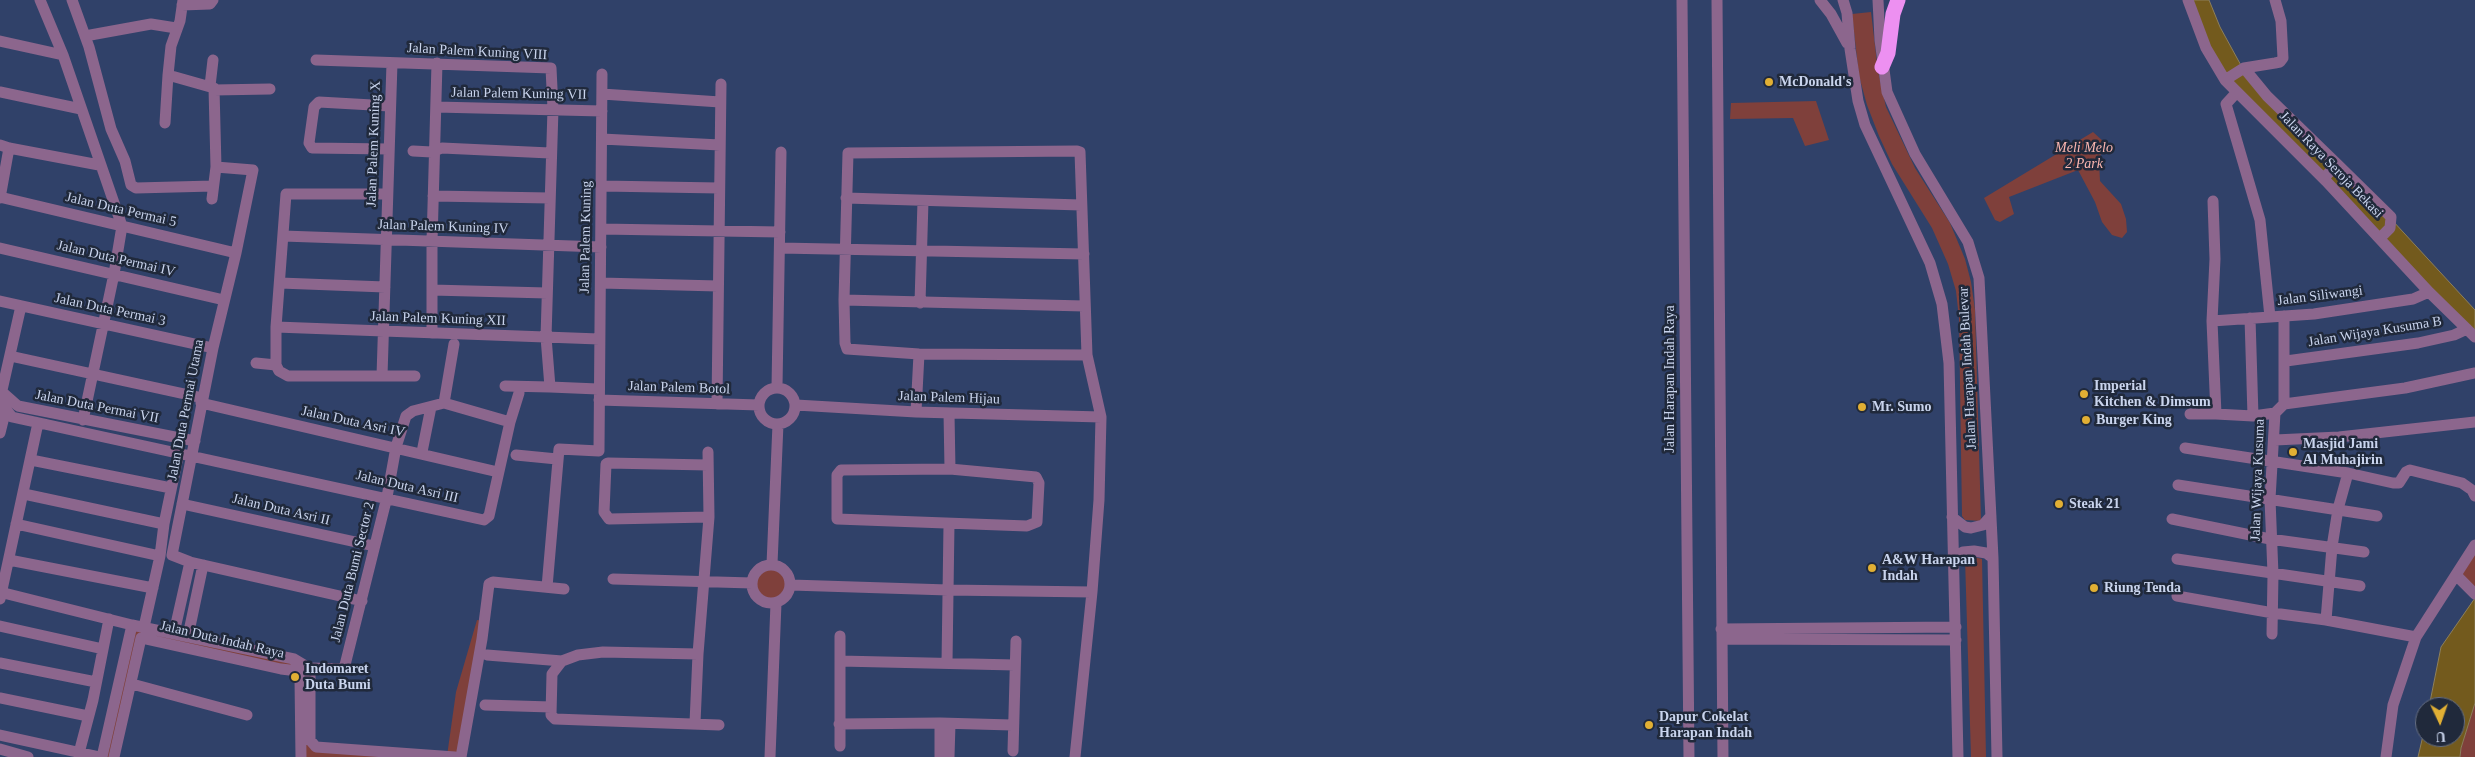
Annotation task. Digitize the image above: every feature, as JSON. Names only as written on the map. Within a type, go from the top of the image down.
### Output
[{"type":"highway","points":[[1882,66],[1888,53],[1893,14],[1898,0]]},
{"type":"street","points":[[40,0],[63,55],[99,165],[122,226],[114,274],[83,420]]},
{"type":"street","points":[[72,0],[111,129],[125,161],[131,185],[136,188],[213,186]]},
{"type":"street","points":[[165,123],[171,46],[180,21],[182,3],[210,4],[213,0]]},
{"type":"street","name":"Jalan Harapan Indah Raya","points":[[1682,0],[1689,757]]},
{"type":"street","points":[[1717,0],[1723,757]]},
{"type":"street","points":[[1820,0],[1831,14],[1850,49]]},
{"type":"street","name":"Jalan Harapan Indah Bulevar","points":[[1843,0],[1847,13],[1858,101],[1865,125],[1930,263],[1942,304],[1949,363],[1958,757]]},
{"type":"street","name":"Jalan Harapan Indah Bulevar","points":[[1878,0],[1882,66],[1887,92],[1904,135],[1929,180],[1955,217],[1968,242],[1979,278],[1993,558],[1997,757]]},
{"type":"street","name":"Jalan Raya Seroja Bekasi","points":[[2188,0],[2206,48],[2238,92],[2384,234],[2429,292],[2471,333]]},
{"type":"street","points":[[2228,78],[2243,68],[2280,62],[2283,58],[2281,21],[2275,0]]},
{"type":"street","points":[[84,36],[151,24],[176,28]]},
{"type":"street","points":[[0,41],[63,55]]},
{"type":"street","points":[[212,199],[216,168],[212,88],[214,60]]},
{"type":"street","name":"Jalan Palem Kuning VIII","points":[[316,60],[551,68],[552,109]]},
{"type":"street","name":"Jalan Palem Kuning X","points":[[382,376],[392,63]]},
{"type":"street","points":[[432,334],[432,242],[437,63]]},
{"type":"street","points":[[2243,68],[2267,96],[2391,217],[2384,234]]},
{"type":"street","name":"Jalan Palem Kuning","points":[[557,459],[561,448],[599,451],[598,339],[601,283],[602,74]]},
{"type":"street","points":[[168,75],[212,88],[270,89]]},
{"type":"street","points":[[717,404],[721,84]]},
{"type":"street","points":[[0,92],[81,109]]},
{"type":"street","points":[[2238,92],[2226,104],[2260,220],[2270,317]]},
{"type":"street","points":[[602,94],[720,102]]},
{"type":"street","points":[[389,149],[312,148],[309,143],[314,107],[319,102],[390,106]]},
{"type":"street","name":"Jalan Palem Kuning VII","points":[[436,107],[602,111]]},
{"type":"street","points":[[550,387],[546,337],[552,109]]},
{"type":"street","points":[[602,139],[720,145]]},
{"type":"street","points":[[0,198],[4,147],[99,165]]},
{"type":"street","points":[[414,151],[436,151],[442,148],[550,152]]},
{"type":"street","points":[[1075,757],[1092,592],[1099,500],[1101,417],[1087,355],[1080,156],[1077,150],[848,153],[844,300],[847,349],[919,354],[1087,355]]},
{"type":"street","points":[[777,387],[782,152]]},
{"type":"street","points":[[2324,177],[2336,165]]},
{"type":"street","name":"Jalan Duta Permai Utama","points":[[216,168],[253,170],[236,254],[213,348],[172,554],[190,562],[362,601]]},
{"type":"street","points":[[602,186],[719,188]]},
{"type":"street","points":[[387,194],[287,193],[285,196],[276,327],[276,365],[279,371],[288,376],[415,376]]},
{"type":"street","points":[[433,196],[550,198]]},
{"type":"street","name":"Jalan Duta Permai 5","points":[[0,198],[236,254]]},
{"type":"street","points":[[846,198],[1081,205]]},
{"type":"street","points":[[920,303],[923,201]]},
{"type":"street","points":[[2213,202],[2215,260],[2212,321],[2216,414]]},
{"type":"street","points":[[601,229],[780,232]]},
{"type":"street","name":"Jalan Palem Kuning IV","points":[[283,236],[601,247]]},
{"type":"street","name":"Jalan Duta Permai IV","points":[[0,248],[224,300]]},
{"type":"street","points":[[780,248],[1084,254]]},
{"type":"street","points":[[280,283],[385,287]]},
{"type":"street","points":[[601,283],[718,286]]},
{"type":"street","points":[[432,290],[547,293]]},
{"type":"street","name":"Jalan Siliwangi","points":[[2212,321],[2284,316],[2405,300],[2429,292]]},
{"type":"street","points":[[844,300],[1084,306]]},
{"type":"street","name":"Jalan Duta Permai 3","points":[[0,301],[213,348]]},
{"type":"street","points":[[0,433],[2,397],[21,306]]},
{"type":"street","points":[[2284,316],[2286,361],[2284,404],[2405,388],[2475,373]]},
{"type":"street","points":[[2250,318],[2253,416]]},
{"type":"street","name":"Jalan Palem Kuning XII","points":[[276,327],[598,339]]},
{"type":"street","name":"Jalan Wijaya Kusuma B","points":[[2286,361],[2418,343],[2471,333]]},
{"type":"street","points":[[444,403],[454,344]]},
{"type":"street","points":[[916,412],[919,354]]},
{"type":"street","name":"Jalan Duta Asri IV","points":[[10,356],[422,452],[498,472]]},
{"type":"street","points":[[256,363],[276,365]]},
{"type":"street","name":"Jalan Palem Botol","points":[[505,386],[550,387],[598,395],[717,404],[759,405]]},
{"type":"street","points":[[777,387],[790,392],[796,405],[791,418],[778,424],[772,423],[762,416],[759,405],[762,395],[777,387]]},
{"type":"street","name":"Jalan Duta Asri III","points":[[2,397],[12,417],[387,497],[484,520],[489,516],[510,422],[519,393]]},
{"type":"street","name":"Jalan Duta Permai VII","points":[[2,397],[17,405],[83,420],[195,441]]},
{"type":"street","points":[[422,452],[431,407],[444,403],[510,422]]},
{"type":"street","name":"Jalan Wijaya Kusuma","points":[[2272,634],[2274,574],[2270,539],[2270,499],[2275,440],[2275,413],[2284,404]]},
{"type":"street","name":"Jalan Palem Hijau","points":[[796,405],[916,412],[1101,417]]},
{"type":"street","name":"Jalan Duta Bumi Sector 2","points":[[303,670],[344,669],[387,497],[396,447],[406,416],[413,411],[431,407]]},
{"type":"street","points":[[949,413],[950,468]]},
{"type":"street","points":[[2190,414],[2253,416],[2275,413]]},
{"type":"street","points":[[2275,440],[2346,436],[2475,422]]},
{"type":"street","points":[[38,423],[24,494],[0,595],[294,659],[303,670],[310,740],[316,747],[456,757]]},
{"type":"street","points":[[772,564],[778,424]]},
{"type":"street","points":[[2185,448],[2348,473],[2393,483],[2399,483],[2406,472],[2410,470],[2462,483],[2472,490],[2475,496]]},
{"type":"street","points":[[144,627],[160,556],[164,524],[179,452]]},
{"type":"street","points":[[695,724],[698,654],[709,517],[708,452]]},
{"type":"street","points":[[516,455],[557,459],[547,586]]},
{"type":"street","points":[[31,460],[172,488]]},
{"type":"street","points":[[708,464],[608,463],[606,464],[604,512],[609,519],[709,517]]},
{"type":"street","points":[[950,468],[1036,477],[1039,483],[1036,522],[1033,525],[949,524],[837,519],[837,475],[840,470],[950,468]]},
{"type":"street","points":[[2326,620],[2332,547],[2338,509],[2348,473]]},
{"type":"street","points":[[2178,485],[2377,516]]},
{"type":"street","points":[[24,494],[164,524]]},
{"type":"street","name":"Jalan Duta Asri II","points":[[182,504],[374,546]]},
{"type":"street","points":[[1952,517],[1965,527],[1971,528],[1983,525],[1991,516]]},
{"type":"street","points":[[2172,519],[2270,539],[2364,552]]},
{"type":"street","points":[[16,524],[160,556]]},
{"type":"street","points":[[947,662],[949,524]]},
{"type":"street","points":[[2386,757],[2393,705],[2416,637],[2459,579],[2475,545]]},
{"type":"street","points":[[1953,558],[1963,552],[1974,551],[1986,553],[1993,558]]},
{"type":"street","points":[[2177,559],[2360,586]]},
{"type":"street","points":[[9,560],[153,588]]},
{"type":"street","points":[[174,633],[190,562]]},
{"type":"street","points":[[772,564],[786,571],[791,585],[786,596],[776,603],[761,600],[754,593],[752,583],[758,570],[772,564]]},
{"type":"street","points":[[188,636],[204,565]]},
{"type":"street","points":[[614,579],[752,583]]},
{"type":"street","points":[[2459,579],[2475,594]]},
{"type":"street","points":[[461,757],[482,639],[488,584],[492,582],[564,589]]},
{"type":"street","points":[[791,585],[1092,592]]},
{"type":"street","points":[[2176,596],[2326,620],[2416,637]]},
{"type":"street","points":[[769,756],[776,603]]},
{"type":"street","points":[[79,753],[96,682],[108,619]]},
{"type":"street","points":[[0,735],[101,757],[132,625]]},
{"type":"street","points":[[0,626],[103,649]]},
{"type":"street","points":[[1721,634],[1956,627]]},
{"type":"street","points":[[1721,634],[1956,640]]},
{"type":"street","points":[[840,636],[840,746]]},
{"type":"street","name":"Jalan Duta Indah Raya","points":[[114,757],[132,684],[140,640],[143,637],[303,670]]},
{"type":"street","points":[[1013,751],[1012,725],[1016,641]]},
{"type":"street","points":[[487,655],[562,660],[578,655],[603,652],[698,654]]},
{"type":"street","points":[[562,660],[552,674],[551,715],[555,719],[720,724]]},
{"type":"street","points":[[840,661],[1015,664]]},
{"type":"street","points":[[0,663],[96,682]]},
{"type":"street","points":[[301,757],[303,670]]},
{"type":"street","points":[[132,684],[247,715]]},
{"type":"street","points":[[0,698],[88,716]]},
{"type":"street","points":[[485,705],[551,707]]},
{"type":"street","points":[[839,724],[945,723],[1012,725]]},
{"type":"street","points":[[940,757],[945,723]]},
{"type":"street","points":[[945,723],[949,757]]},
{"type":"street","points":[[0,749],[27,757]]},
{"type":"green space","points":[[1871,12],[1878,71],[1886,107],[1915,168],[1950,223],[1965,259],[1971,282],[1975,310],[1981,521],[1965,520],[1962,516],[1959,318],[1956,291],[1948,264],[1932,228],[1892,164],[1879,136],[1867,105],[1859,76],[1852,14]]},
{"type":"green space","points":[[1816,101],[1829,140],[1805,146],[1793,118],[1730,119],[1731,103]]},
{"type":"green space","name":"Meli Melo 2 Park","points":[[2093,132],[2104,142],[2099,161],[2100,181],[2121,204],[2126,219],[2127,232],[2122,238],[2112,235],[2102,222],[2095,202],[2078,170],[2009,197],[2014,214],[2000,222],[1995,220],[1984,198]]},
{"type":"green space","points":[[2475,545],[2475,594],[2456,575]]},
{"type":"green space","points":[[1974,557],[1982,559],[1986,757],[1971,757],[1965,558]]},
{"type":"green space","points":[[771,565],[785,570],[790,584],[785,598],[771,603],[757,598],[752,584],[757,570]]},
{"type":"green space","points":[[477,620],[484,621],[461,757],[301,757],[300,679],[298,671],[309,669],[310,740],[316,747],[447,756],[456,692]]},
{"type":"green space","points":[[132,625],[294,659],[298,671],[144,637],[140,640],[114,757],[102,757]]},
{"type":"green space","points":[[2475,703],[2475,757],[2460,757],[2461,747],[2465,747],[2465,735]]},
{"type":"shaded area","points":[[2188,0],[2209,0],[2220,27],[2243,69],[2392,220],[2475,310],[2475,336],[2225,80]]},
{"type":"shaded area","points":[[2475,598],[2475,703],[2465,735],[2465,697],[2431,697],[2441,647]]},
{"type":"shaded area","points":[[2420,747],[2461,747],[2460,757],[2418,757]]},
{"type":"place","name":"McDonald's","points":[[1769,82]]},
{"type":"place","name":"Imperial Kitchen & Dimsum","points":[[2084,394]]},
{"type":"place","name":"Mr. Sumo","points":[[1862,407]]},
{"type":"place","name":"Burger King","points":[[2086,420]]},
{"type":"place","name":"Masjid Jami Al Muhajirin","points":[[2293,452]]},
{"type":"place","name":"Steak 21","points":[[2059,504]]},
{"type":"place","name":"A&W Harapan Indah","points":[[1872,568]]},
{"type":"place","name":"Riung Tenda","points":[[2094,588]]},
{"type":"place","name":"Indomaret Duta Bumi","points":[[295,677]]},
{"type":"place","name":"Dapur Cokelat Harapan Indah","points":[[1649,725]]}]
